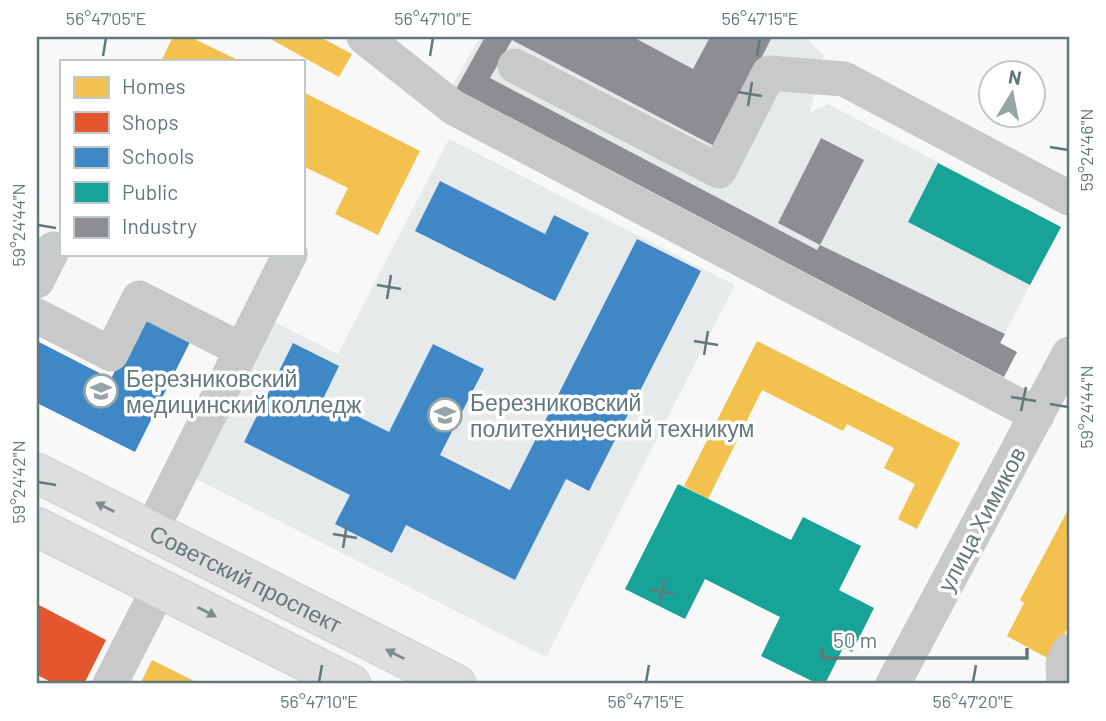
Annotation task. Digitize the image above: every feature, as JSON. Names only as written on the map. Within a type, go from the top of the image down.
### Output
[{"type":"main road","name":"Советский проспект","points":[[37,473],[456,684]]},
{"type":"main road","name":"Советский проспект","points":[[37,527],[351,684]]},
{"type":"street","points":[[364,37],[454,108],[1037,415]]},
{"type":"street","points":[[515,66],[719,172],[769,73],[844,79],[1069,198]]},
{"type":"street","points":[[37,281],[53,249]]},
{"type":"street","points":[[151,531],[289,256]]},
{"type":"street","points":[[37,316],[111,354],[139,298],[242,350]]},
{"type":"street","name":"улица Химиков","points":[[893,684],[1069,354]]},
{"type":"street","points":[[110,684],[159,588]]},
{"type":"street","points":[[1064,684],[1063,663],[1069,651]]},
{"type":"shaded area","points":[[480,37],[805,37],[824,55],[810,112],[828,104],[1061,227],[1000,342],[1017,352],[992,399],[439,108]]},
{"type":"shaded area","name":"Березниковский политехнический техникум","points":[[449,139],[735,285],[546,657],[189,475],[269,319],[338,354]]},
{"type":"building: Homes","points":[[173,37],[190,37],[238,60],[162,60]]},
{"type":"building: Homes","points":[[267,37],[320,37],[352,54],[339,77]]},
{"type":"building: Homes","points":[[304,93],[420,151],[378,235],[335,214],[348,188],[304,166]]},
{"type":"building: Homes","points":[[757,341],[960,443],[917,529],[898,519],[915,484],[884,468],[894,448],[847,424],[843,431],[762,390],[708,499],[684,486]]},
{"type":"building: Homes","points":[[1069,508],[1069,625],[1051,660],[1007,636],[1024,603],[1020,600]]},
{"type":"building: Homes","points":[[152,660],[200,684],[140,684]]},
{"type":"building: Shops","points":[[37,604],[106,640],[84,684],[55,684],[37,675]]},
{"type":"building: Schools","points":[[440,181],[545,234],[554,215],[589,233],[555,301],[415,231]]},
{"type":"building: Schools","name":"Березниковский политехнический техникум","points":[[637,239],[701,271],[589,491],[566,479],[515,580],[406,525],[392,553],[335,524],[350,495],[244,442],[293,343],[339,366],[323,399],[389,432],[433,344],[484,369],[440,455],[510,490]]},
{"type":"building: Schools","name":"Березниковский медицинский колледж","points":[[136,313],[191,340],[135,452],[37,403],[37,341],[111,379],[127,346]]},
{"type":"building: Public","points":[[938,163],[1061,227],[1030,285],[908,222]]},
{"type":"building: Public","points":[[678,484],[791,540],[803,517],[861,546],[839,590],[874,608],[852,652],[843,648],[825,684],[818,684],[761,656],[780,617],[705,579],[685,619],[625,589]]},
{"type":"building: Industry","points":[[485,37],[633,37],[693,69],[710,37],[772,37],[716,147],[512,40],[490,78],[817,250],[820,245],[1005,334],[1000,343],[1017,352],[1004,377],[456,89]]},
{"type":"building: Industry","points":[[821,138],[864,160],[820,245],[778,223]]},
{"type":"place","name":"Березниковский медицинский колледж","points":[[101,391]]},
{"type":"place","name":"Березниковский политехнический техникум","points":[[445,415]]}]
